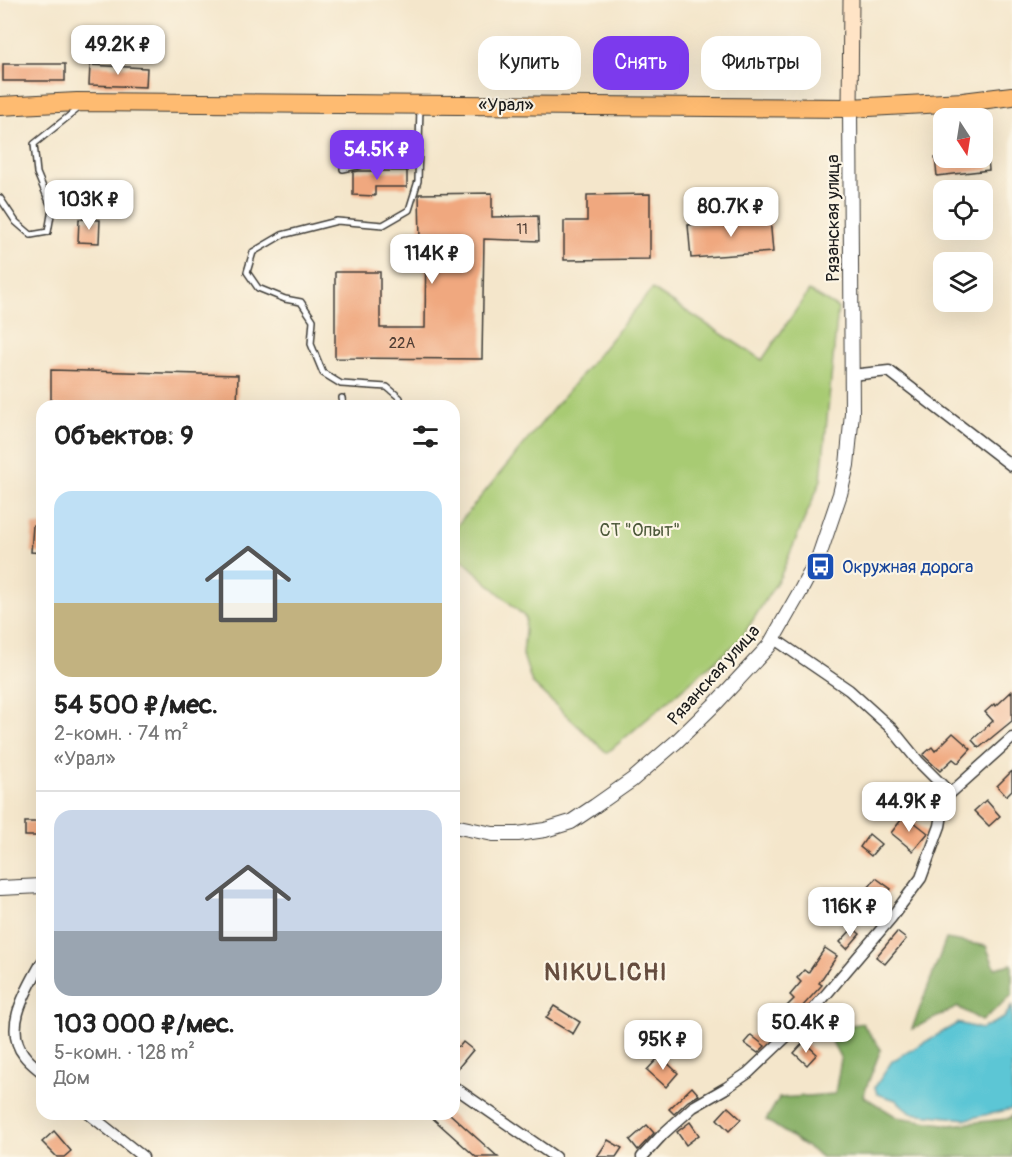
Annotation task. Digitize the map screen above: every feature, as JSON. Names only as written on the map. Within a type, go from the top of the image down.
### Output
[{"type":"highway","name":"«Урал»","points":[[0,106],[88,102],[850,108],[963,102],[1012,96]]},
{"type":"main road","points":[[850,108],[851,0]]},
{"type":"street","name":"Рязанская улица","points":[[460,827],[493,834],[518,834],[545,830],[571,822],[632,780],[676,742],[759,657],[773,638],[819,556],[840,494],[847,465],[850,434],[850,108]]},
{"type":"street","points":[[851,375],[889,371],[1012,466]]},
{"type":"street","points":[[773,638],[849,690],[892,729],[918,761],[950,793]]},
{"type":"street","points":[[642,1157],[693,1107],[740,1079],[807,1017],[891,918],[921,878],[940,826],[945,798],[1012,738]]},
{"type":"street","points":[[0,888],[36,886]]},
{"type":"street","points":[[36,974],[18,1012],[15,1024],[16,1041],[24,1055],[36,1066]]},
{"type":"street","points":[[460,1091],[555,1157]]},
{"type":"street","points":[[97,1120],[143,1157]]},
{"type":"lane","points":[[0,198],[16,222],[32,235],[48,232],[52,209],[37,173],[34,144],[65,117],[88,102]]},
{"type":"lane","points":[[400,400],[387,387],[340,384],[323,373],[311,344],[313,320],[301,302],[285,299],[258,288],[247,272],[253,252],[282,235],[337,221],[384,225],[409,210],[418,181],[420,105]]},
{"type":"lane","points":[[343,169],[399,162],[418,152]]},
{"type":"green space","name":"СТ \"Опыт\"","points":[[652,289],[762,360],[809,291],[838,308],[821,480],[780,577],[741,639],[607,753],[532,683],[523,655],[526,618],[460,558],[460,522]]},
{"type":"green space","points":[[946,939],[986,946],[995,968],[1012,964],[1012,995],[982,1021],[958,1007],[912,1029]]},
{"type":"green space","points":[[862,1023],[881,1049],[863,1096],[897,1117],[950,1125],[1007,1119],[1012,1116],[1012,1157],[822,1157],[766,1120],[779,1098],[835,1094],[841,1059],[826,1030]]},
{"type":"water","points":[[1012,1006],[1012,1109],[967,1119],[911,1113],[896,1100],[877,1094],[875,1087],[892,1061],[958,1023],[981,1029],[1004,1018]]},
{"type":"building","points":[[3,64],[65,64],[65,81],[3,81]]},
{"type":"building","points":[[90,65],[147,68],[146,87],[89,85]]},
{"type":"building","points":[[936,168],[989,168],[989,170],[937,176]]},
{"type":"building","points":[[407,171],[407,187],[375,187],[375,196],[353,195],[353,172]]},
{"type":"building","points":[[492,193],[492,217],[538,216],[539,241],[484,239],[482,359],[335,358],[335,272],[380,272],[380,328],[425,328],[426,240],[420,240],[419,194]]},
{"type":"building","points":[[650,194],[650,259],[564,260],[564,221],[587,221],[587,195]]},
{"type":"building","points":[[770,218],[773,252],[691,258],[688,225]]},
{"type":"building","points":[[79,219],[100,220],[99,243],[78,242]]},
{"type":"building","points":[[51,370],[238,375],[237,400],[51,400]]},
{"type":"building","points":[[33,525],[36,525],[36,552],[31,552]]},
{"type":"building","points":[[1012,691],[1012,721],[979,748],[972,740],[993,721],[985,712],[994,704],[996,706]]},
{"type":"building","points":[[953,733],[971,749],[958,763],[953,759],[940,771],[923,755],[932,747],[935,751]]},
{"type":"building","points":[[1012,771],[1012,790],[1006,796],[997,786]]},
{"type":"building","points":[[986,800],[1000,816],[989,826],[974,811]]},
{"type":"building","points":[[905,815],[928,833],[913,851],[891,833]]},
{"type":"building","points":[[25,822],[36,822],[36,836],[25,836]]},
{"type":"building","points":[[869,834],[881,844],[871,856],[860,847]]},
{"type":"building","points":[[876,878],[891,889],[872,914],[857,902]]},
{"type":"building","points":[[853,928],[860,934],[847,949],[840,942]]},
{"type":"building","points":[[897,932],[906,939],[885,964],[876,957]]},
{"type":"building","points":[[825,948],[837,956],[819,983],[822,985],[782,1029],[773,1020],[794,999],[790,995],[801,982],[797,978],[804,970],[808,973]]},
{"type":"building","points":[[554,1006],[580,1022],[573,1034],[546,1018]]},
{"type":"building","points":[[751,1035],[765,1046],[758,1053],[744,1043]]},
{"type":"building","points":[[463,1042],[473,1050],[460,1066],[460,1046]]},
{"type":"building","points":[[804,1042],[817,1054],[807,1065],[794,1053]]},
{"type":"building","points":[[660,1056],[678,1073],[666,1087],[647,1070]]},
{"type":"building","points":[[692,1087],[699,1095],[688,1101],[674,1114],[669,1109]]},
{"type":"building","points":[[728,1107],[741,1119],[729,1131],[717,1119]]},
{"type":"building","points":[[435,1120],[457,1120],[498,1157],[476,1157]]},
{"type":"building","points":[[690,1122],[699,1135],[686,1145],[677,1132]]},
{"type":"building","points":[[647,1125],[654,1133],[638,1150],[630,1140]]},
{"type":"building","points":[[54,1131],[71,1151],[64,1157],[57,1157],[42,1142]]},
{"type":"building","points":[[608,1140],[622,1148],[616,1157],[597,1157]]},
{"type":"place","name":"Окружная дорога","points":[[821,567]]},
{"type":"district","name":"NIKULICHI","points":[[606,972]]}]
